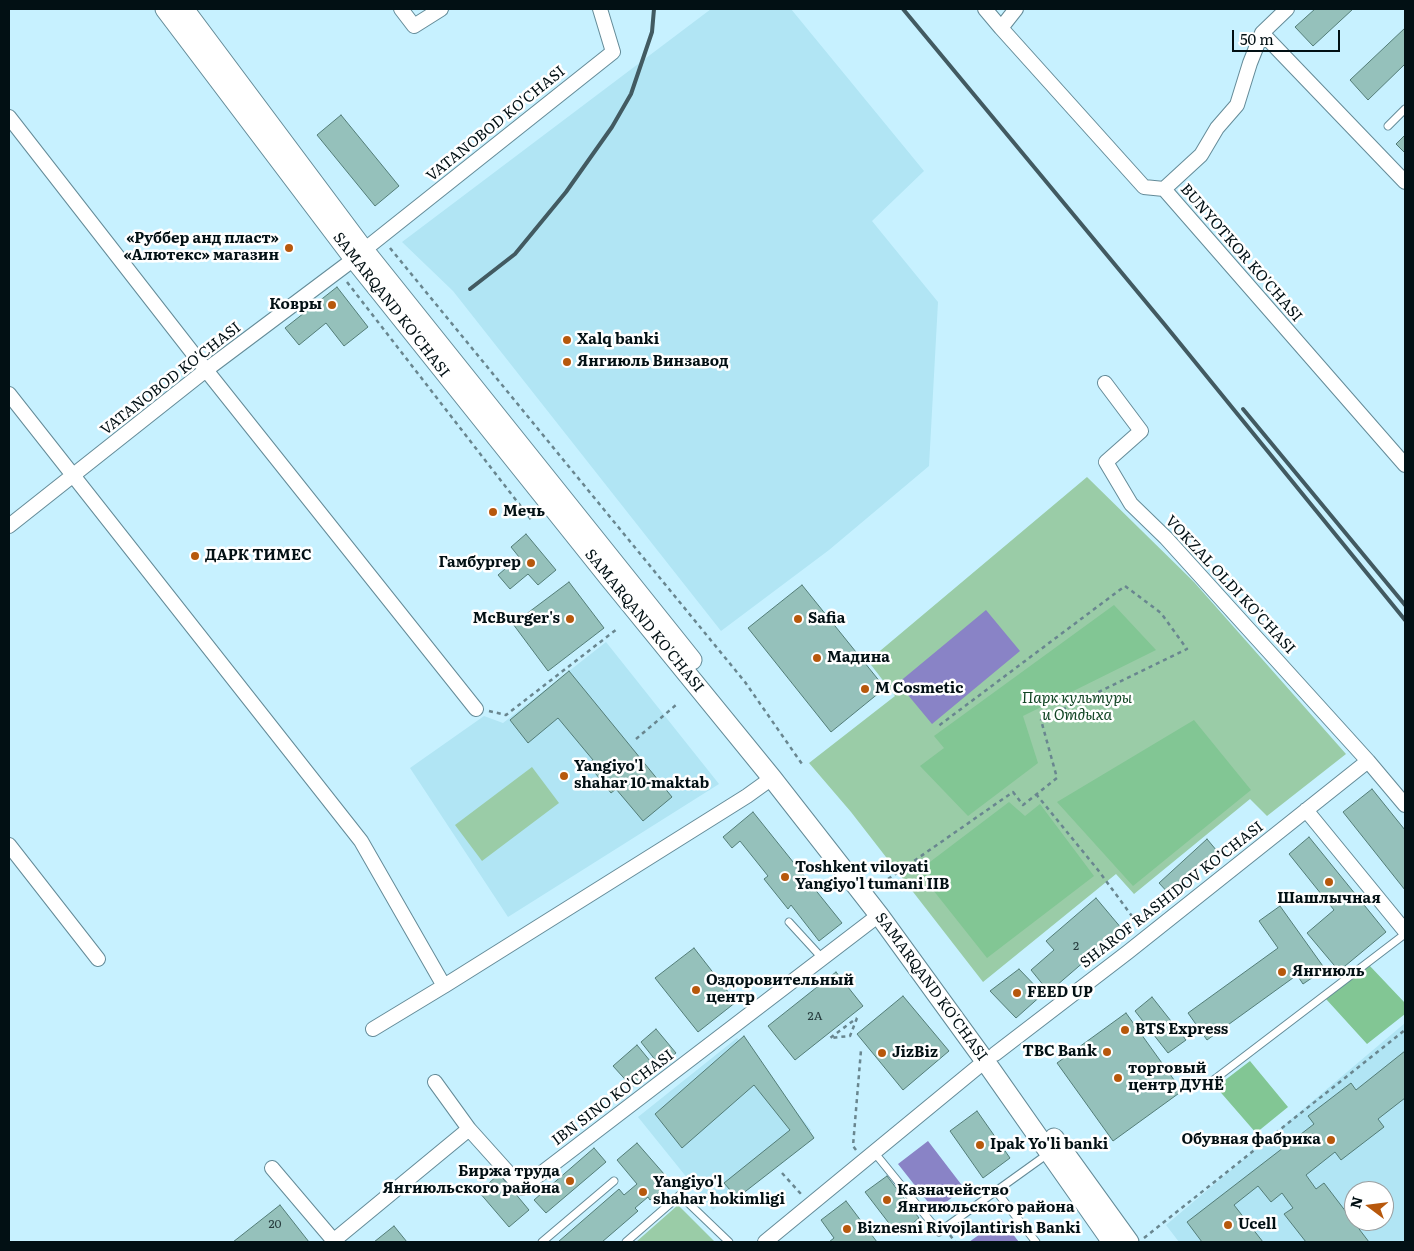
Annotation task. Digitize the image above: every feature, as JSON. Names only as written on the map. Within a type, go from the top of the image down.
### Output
[{"type":"main road","name":"SAMARQAND KO'CHASI","points":[[165,9],[359,255],[609,578],[884,904],[990,1057],[1049,1153],[1112,1242]]},
{"type":"main road","name":"SAMARQAND KO'CHASI","points":[[184,9],[359,255]]},
{"type":"main road","name":"SAMARQAND KO'CHASI","points":[[776,774],[879,915],[990,1057],[1129,1242]]},
{"type":"street","points":[[401,9],[414,26],[441,9]]},
{"type":"street","name":"VATANOBOD KO'CHASI","points":[[9,526],[206,370],[339,271],[613,52],[600,9]]},
{"type":"street","name":"BUNYOTKOR KO'CHASI","points":[[985,9],[1144,187],[1164,189],[1405,465]]},
{"type":"street","points":[[1001,28],[1016,9]]},
{"type":"street","points":[[1164,189],[1201,155],[1217,128],[1237,105],[1262,33],[1287,9]]},
{"type":"street","points":[[1262,33],[1405,182]]},
{"type":"street","points":[[9,117],[206,370],[476,709]]},
{"type":"street","name":"VOKZAL OLDI KO'CHASI","points":[[1105,383],[1141,431],[1106,462],[1131,504],[1166,538],[1368,761],[1405,805]]},
{"type":"street","points":[[9,394],[361,841],[444,986]]},
{"type":"street","name":"SHAROF RASHIDOV KO’CHASI","points":[[764,1242],[990,1057],[1147,936],[1368,761]]},
{"type":"street","points":[[372,1030],[747,796],[776,774]]},
{"type":"street","points":[[1306,810],[1405,932]]},
{"type":"street","points":[[9,844],[98,959]]},
{"type":"street","name":"IBN SINO KO'CHASI","points":[[469,1129],[522,1188],[879,915]]},
{"type":"street","points":[[272,1168],[333,1241],[469,1129],[435,1082]]},
{"type":"lane","points":[[1388,126],[1405,109]]},
{"type":"lane","points":[[790,922],[822,958]]},
{"type":"lane","points":[[1207,1086],[1405,932]]},
{"type":"lane","points":[[874,1152],[939,1232],[1049,1153]]},
{"type":"lane","points":[[542,1242],[614,1181]]},
{"type":"lane","points":[[996,1191],[1036,1242]]},
{"type":"lane","points":[[626,1242],[680,1195],[729,1242]]},
{"type":"path","points":[[381,237],[745,682],[802,764]]},
{"type":"path","points":[[339,271],[533,522]]},
{"type":"path","points":[[888,879],[1013,792],[1023,805],[1057,778],[1041,720],[1187,649],[1161,612],[1125,586],[937,727]]},
{"type":"path","points":[[476,709],[506,715],[617,629]]},
{"type":"path","points":[[636,739],[676,705]]},
{"type":"path","points":[[1036,794],[1098,870],[1147,936]]},
{"type":"path","points":[[857,1018],[850,1036],[840,1037],[830,1038],[857,1018]]},
{"type":"path","points":[[1139,1242],[1405,1030]]},
{"type":"path","points":[[853,1146],[861,1050]]},
{"type":"path","points":[[782,1173],[811,1204]]},
{"type":"shaded area","points":[[711,9],[791,9],[924,171],[872,221],[938,302],[929,466],[829,550],[721,631],[453,291],[402,242]]},
{"type":"shaded area","points":[[986,610],[1020,651],[932,724],[898,683]]},
{"type":"shaded area","name":"Yangiyo'l shahar 10-maktab","points":[[606,642],[719,784],[508,917],[410,768],[484,716],[503,723]]},
{"type":"shaded area","points":[[1405,1023],[1405,1242],[1179,1242],[1166,1225]]},
{"type":"shaded area","points":[[737,1038],[811,1130],[713,1210],[638,1117]]},
{"type":"shaded area","points":[[928,1141],[964,1188],[935,1211],[898,1164]]},
{"type":"shaded area","points":[[1001,1219],[1019,1242],[969,1242]]},
{"type":"green space","name":"Парк культуры и Отдыха","points":[[1087,477],[1194,582],[1346,754],[1267,816],[1250,799],[1134,894],[1116,874],[983,982],[851,812],[809,763],[895,696],[868,661]]},
{"type":"green space","points":[[1114,605],[1156,650],[1023,716],[1038,763],[968,816],[920,766],[944,748],[934,736]]},
{"type":"green space","points":[[1194,720],[1251,790],[1133,886],[1057,802]]},
{"type":"green space","points":[[532,767],[559,803],[482,861],[455,825]]},
{"type":"green space","points":[[1009,802],[1025,816],[1040,804],[1094,876],[987,958],[918,871]]},
{"type":"green space","points":[[1369,965],[1405,1003],[1405,1014],[1367,1044],[1326,999]]},
{"type":"green space","points":[[1250,1061],[1288,1107],[1256,1133],[1216,1087]]},
{"type":"green space","points":[[678,1205],[715,1242],[636,1242]]},
{"type":"building","points":[[1315,9],[1353,9],[1313,46],[1295,27]]},
{"type":"building","points":[[1405,28],[1405,64],[1368,100],[1350,80]]},
{"type":"building","points":[[341,115],[399,186],[375,206],[317,135]]},
{"type":"building","points":[[1405,135],[1405,153],[1396,144]]},
{"type":"building","name":"Ковры","points":[[337,287],[368,327],[344,346],[326,323],[299,345],[285,328]]},
{"type":"building","name":"Гамбургер","points":[[526,534],[556,570],[538,585],[528,574],[510,589],[498,575],[519,557],[511,547]]},
{"type":"building","points":[[569,582],[604,628],[548,671],[513,624]]},
{"type":"building","name":"Мадина","points":[[802,585],[885,688],[831,732],[748,628]]},
{"type":"building","points":[[569,671],[672,797],[643,821],[616,789],[611,793],[588,764],[593,760],[558,718],[528,743],[510,720]]},
{"type":"building","points":[[1372,789],[1405,830],[1405,890],[1343,812]]},
{"type":"building","name":"Toshkent viloyati Yangiyo'l tumani IIB","points":[[753,812],[842,923],[819,941],[791,905],[788,909],[764,879],[768,876],[740,841],[732,848],[723,837]]},
{"type":"building","name":"Шашлычная","points":[[1309,837],[1386,932],[1339,971],[1307,933],[1334,910],[1289,854]]},
{"type":"building","points":[[1207,839],[1217,851],[1170,895],[1159,883]]},
{"type":"building","points":[[1096,898],[1122,929],[1049,992],[1031,970],[1054,950],[1046,941]]},
{"type":"building","name":"Янгиюль","points":[[1280,906],[1325,969],[1303,984],[1297,975],[1207,1040],[1188,1013],[1278,948],[1259,921]]},
{"type":"building","name":"Оздоровительный центр","points":[[694,948],[736,1002],[698,1032],[655,978]]},
{"type":"building","name":"FEED UP","points":[[1019,969],[1043,994],[1016,1018],[990,991]]},
{"type":"building","points":[[836,972],[863,1006],[795,1060],[768,1026]]},
{"type":"building","points":[[903,996],[949,1051],[903,1090],[857,1034]]},
{"type":"building","points":[[1152,997],[1186,1040],[1168,1053],[1135,1011]]},
{"type":"building","points":[[1126,1013],[1182,1091],[1113,1141],[1057,1063]]},
{"type":"building","points":[[656,1029],[676,1053],[660,1066],[641,1042]]},
{"type":"building","points":[[744,1036],[814,1138],[737,1198],[724,1183],[790,1130],[754,1085],[682,1148],[655,1114]]},
{"type":"building","points":[[637,1045],[655,1067],[632,1087],[613,1066]]},
{"type":"building","name":"Обувная фабрика","points":[[1405,1051],[1405,1098],[1378,1119],[1384,1127],[1341,1160],[1335,1152],[1306,1175],[1316,1189],[1324,1183],[1344,1209],[1344,1231],[1361,1231],[1369,1242],[1306,1242],[1284,1214],[1293,1208],[1282,1193],[1271,1202],[1258,1186],[1234,1205],[1263,1242],[1202,1242],[1187,1222],[1314,1124],[1308,1116],[1351,1083],[1356,1090]]},
{"type":"building","name":"Ipak Yo'li banki","points":[[977,1111],[1010,1158],[983,1178],[950,1131]]},
{"type":"building","name":"Yangiyo'l shahar hokimligi","points":[[637,1143],[671,1182],[650,1200],[648,1197],[635,1208],[638,1211],[602,1242],[558,1242],[619,1189],[624,1195],[637,1184],[617,1160]]},
{"type":"building","name":"Биржа труда Янгиюльского района","points":[[594,1148],[606,1162],[546,1213],[534,1200]]},
{"type":"building","points":[[499,1174],[529,1210],[509,1227],[479,1192]]},
{"type":"building","points":[[887,1176],[919,1218],[898,1235],[865,1192]]},
{"type":"building","name":"Biznesni Rivojlantirish Banki","points":[[846,1201],[877,1242],[829,1242],[834,1238],[821,1220]]},
{"type":"building","points":[[280,1205],[309,1242],[233,1242]]},
{"type":"building","points":[[394,1226],[407,1242],[374,1242]]},
{"type":"railway","points":[[470,289],[515,254],[566,192],[612,127],[631,94],[652,32],[654,9]]},
{"type":"railway","points":[[903,9],[1165,325],[1405,620]]},
{"type":"railway","points":[[1243,409],[1405,605]]},
{"type":"place","name":"«Руббер анд пласт» «Алютекс» магазин","points":[[289,248]]},
{"type":"place","name":"Ковры","points":[[332,305]]},
{"type":"place","name":"Xalq banki","points":[[567,340]]},
{"type":"place","name":"Янгиюль Винзавод","points":[[567,362]]},
{"type":"place","name":"Мечь","points":[[493,512]]},
{"type":"place","name":"ДАРК ТИМЕС","points":[[195,556]]},
{"type":"place","name":"Гамбургер","points":[[531,563]]},
{"type":"place","name":"McBurger's","points":[[570,619]]},
{"type":"place","name":"Safia","points":[[798,619]]},
{"type":"place","name":"Мадина","points":[[817,658]]},
{"type":"place","name":"M Cosmetic","points":[[865,689]]},
{"type":"place","name":"Yangiyo'l shahar 10-maktab","points":[[564,776]]},
{"type":"place","name":"Toshkent viloyati Yangiyo'l tumani IIB","points":[[785,877]]},
{"type":"place","name":"Шашлычная","points":[[1329,882]]},
{"type":"place","name":"Янгиюль","points":[[1282,972]]},
{"type":"place","name":"Оздоровительный центр","points":[[696,990]]},
{"type":"place","name":"FEED UP","points":[[1017,993]]},
{"type":"place","name":"BTS Express","points":[[1125,1030]]},
{"type":"place","name":"TBC Bank","points":[[1107,1052]]},
{"type":"place","name":"JizBiz","points":[[882,1053]]},
{"type":"place","name":"торговый центр ДУНЁ","points":[[1118,1078]]},
{"type":"place","name":"Обувная фабрика","points":[[1331,1140]]},
{"type":"place","name":"Ipak Yo'li banki","points":[[980,1145]]},
{"type":"place","name":"Биржа труда Янгиюльского района","points":[[570,1181]]},
{"type":"place","name":"Yangiyo'l shahar hokimligi","points":[[643,1192]]},
{"type":"place","name":"Казначейство Янгиюльского района","points":[[887,1200]]},
{"type":"place","name":"Ucell","points":[[1228,1225]]},
{"type":"place","name":"Biznesni Rivojlantirish Banki","points":[[847,1229]]}]
